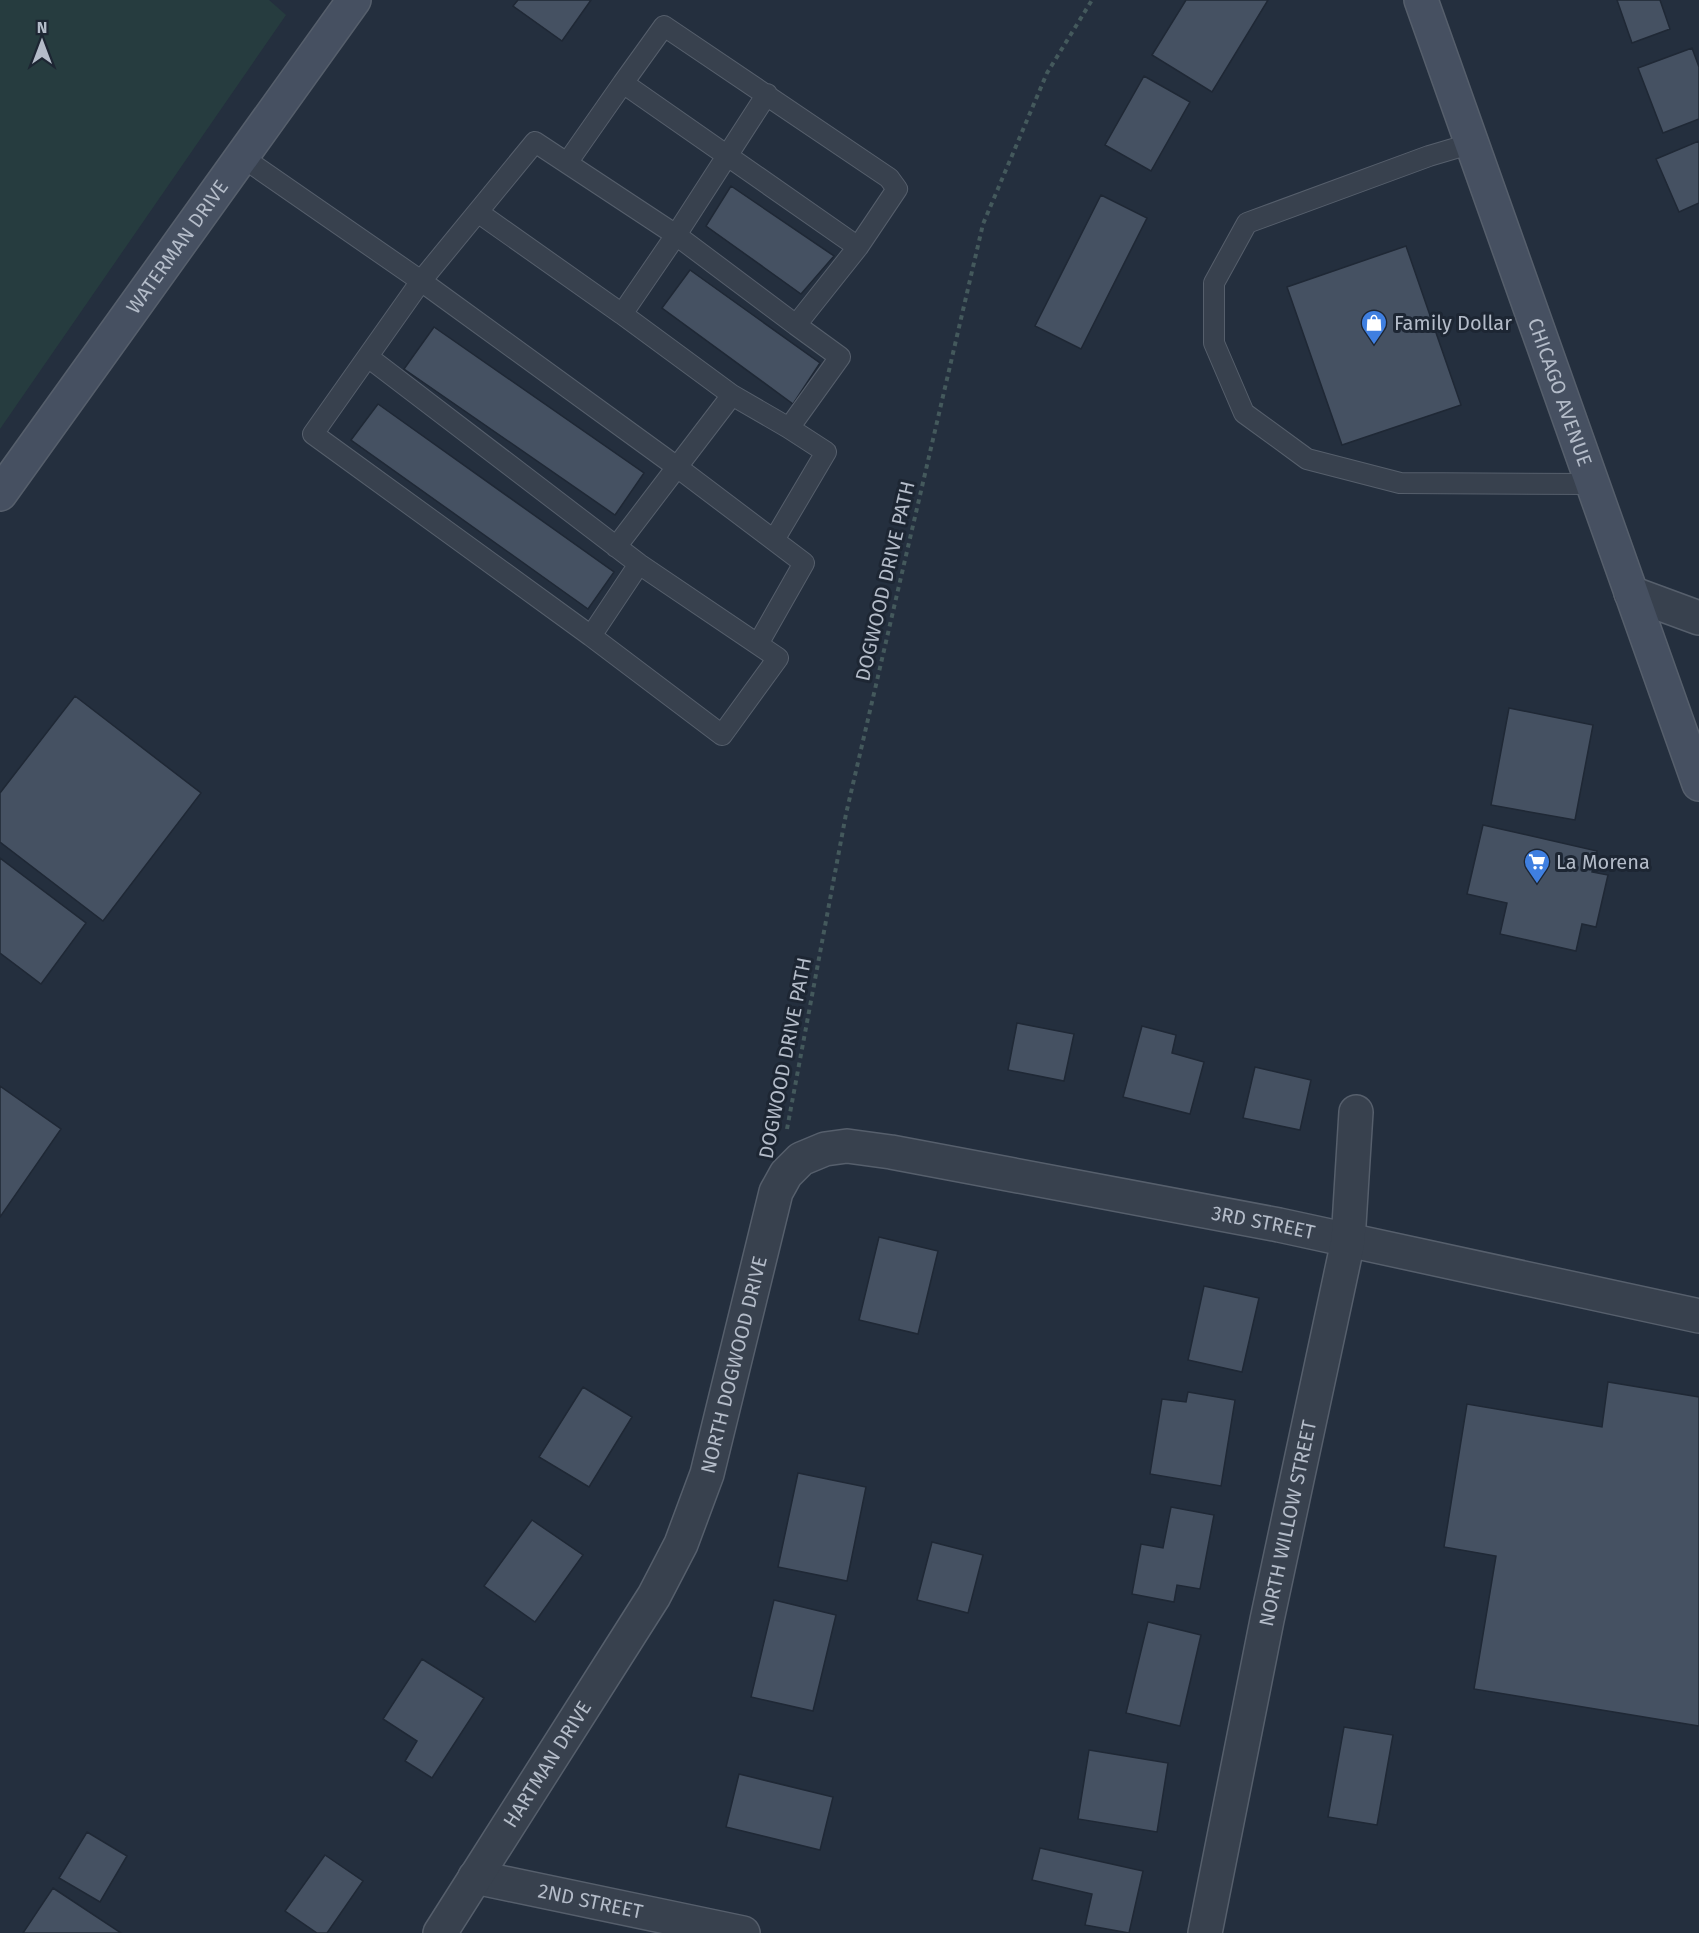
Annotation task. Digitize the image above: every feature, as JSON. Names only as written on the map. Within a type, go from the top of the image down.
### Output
[{"type":"street","name":"WATERMAN DRIVE","points":[[0,494],[354,0]]},
{"type":"street","name":"CHICAGO AVENUE","points":[[1421,0],[1699,784]]},
{"type":"street","points":[[1631,593],[1699,618]]},
{"type":"street","name":"NORTH WILLOW STREET","points":[[1205,1933],[1267,1620],[1348,1241],[1356,1112]]},
{"type":"street","name":"3RD STREET","points":[[825,1149],[847,1146],[891,1152],[1279,1226],[1699,1316]]},
{"type":"street","name":"NORTH DOGWOOD DRIVE","points":[[654,1596],[681,1544],[707,1474],[776,1192],[786,1174],[801,1159],[825,1149]]},
{"type":"street","name":"HARTMAN DRIVE","points":[[440,1933],[654,1596]]},
{"type":"street","name":"2ND STREET","points":[[475,1877],[608,1919],[743,1933]]},
{"type":"lane","points":[[567,163],[664,26],[889,178],[897,189],[858,247],[796,325]]},
{"type":"lane","points":[[623,83],[858,247]]},
{"type":"lane","points":[[621,314],[676,235],[767,94]]},
{"type":"lane","points":[[368,357],[639,564],[778,658],[722,735],[591,636],[314,434],[421,281],[535,142],[676,235],[840,357],[789,428]]},
{"type":"lane","points":[[1473,143],[1429,156],[1247,223],[1214,283],[1214,343],[1244,413],[1307,459],[1400,483],[1593,484]]},
{"type":"lane","points":[[242,157],[421,281],[677,467],[804,563],[758,644]]},
{"type":"lane","points":[[479,213],[732,395],[826,452],[774,540]]},
{"type":"lane","points":[[616,547],[732,395]]},
{"type":"lane","points":[[591,636],[639,564]]},
{"type":"path","name":"DOGWOOD DRIVE PATH","points":[[786,1135],[846,814],[983,224],[1047,74],[1092,0]]},
{"type":"green space","points":[[0,0],[269,0],[286,15],[0,429]]},
{"type":"building","points":[[518,0],[591,0],[562,41],[513,6]]},
{"type":"building","points":[[1186,0],[1268,0],[1212,92],[1152,55]]},
{"type":"building","points":[[1617,0],[1660,0],[1670,29],[1632,43]]},
{"type":"building","points":[[1692,48],[1699,67],[1699,119],[1663,133],[1638,68]]},
{"type":"building","points":[[1144,76],[1190,102],[1151,171],[1105,145]]},
{"type":"building","points":[[1699,141],[1699,203],[1679,212],[1656,159]]},
{"type":"building","points":[[731,186],[834,256],[801,294],[706,226]]},
{"type":"building","points":[[1101,195],[1147,218],[1081,349],[1035,326]]},
{"type":"building","name":"Family Dollar","points":[[1406,246],[1461,405],[1342,445],[1287,287]]},
{"type":"building","points":[[690,270],[820,363],[793,404],[662,308]]},
{"type":"building","points":[[434,327],[644,473],[615,515],[404,369]]},
{"type":"building","points":[[378,404],[614,572],[588,609],[351,440]]},
{"type":"building","points":[[75,696],[201,793],[103,921],[0,842],[0,793]]},
{"type":"building","points":[[1509,708],[1593,725],[1575,820],[1491,805]]},
{"type":"building","name":"La Morena","points":[[1483,825],[1597,851],[1592,872],[1608,875],[1596,927],[1582,924],[1576,951],[1500,934],[1507,903],[1467,894]]},
{"type":"building","points":[[0,858],[86,923],[41,984],[0,953]]},
{"type":"building","points":[[1017,1023],[1074,1034],[1064,1081],[1008,1070]]},
{"type":"building","points":[[1142,1026],[1176,1035],[1172,1053],[1204,1062],[1190,1114],[1123,1097]]},
{"type":"building","points":[[1255,1067],[1311,1080],[1300,1130],[1243,1118]]},
{"type":"building","points":[[0,1086],[61,1129],[0,1217]]},
{"type":"building","points":[[879,1237],[938,1251],[918,1334],[859,1320]]},
{"type":"building","points":[[1204,1286],[1259,1298],[1242,1372],[1188,1360]]},
{"type":"building","points":[[1608,1382],[1699,1397],[1699,1726],[1474,1689],[1496,1556],[1444,1547],[1467,1404],[1602,1427]]},
{"type":"building","points":[[583,1387],[632,1417],[589,1487],[539,1457]]},
{"type":"building","points":[[1188,1392],[1235,1400],[1221,1486],[1150,1474],[1162,1399],[1186,1402]]},
{"type":"building","points":[[798,1473],[866,1487],[847,1581],[778,1567]]},
{"type":"building","points":[[1171,1507],[1214,1515],[1200,1589],[1177,1585],[1174,1602],[1132,1594],[1141,1544],[1163,1548]]},
{"type":"building","points":[[532,1520],[583,1555],[535,1622],[484,1586]]},
{"type":"building","points":[[932,1542],[983,1555],[968,1613],[917,1600]]},
{"type":"building","points":[[774,1600],[836,1615],[813,1711],[751,1697]]},
{"type":"building","points":[[1148,1622],[1201,1635],[1180,1726],[1126,1713]]},
{"type":"building","points":[[422,1659],[484,1698],[432,1778],[405,1761],[417,1741],[383,1719]]},
{"type":"building","points":[[1344,1727],[1393,1735],[1377,1825],[1328,1817]]},
{"type":"building","points":[[1089,1750],[1168,1763],[1157,1832],[1078,1819]]},
{"type":"building","points":[[739,1774],[833,1797],[820,1850],[726,1827]]},
{"type":"building","points":[[87,1832],[127,1856],[100,1902],[59,1878]]},
{"type":"building","points":[[1040,1848],[1143,1871],[1129,1933],[1085,1925],[1092,1894],[1032,1880]]},
{"type":"building","points":[[325,1855],[363,1881],[327,1933],[317,1933],[285,1911]]},
{"type":"building","points":[[53,1888],[121,1933],[23,1933]]},
{"type":"place","name":"Family Dollar","points":[[1374,346]]},
{"type":"place","name":"La Morena","points":[[1537,885]]}]
